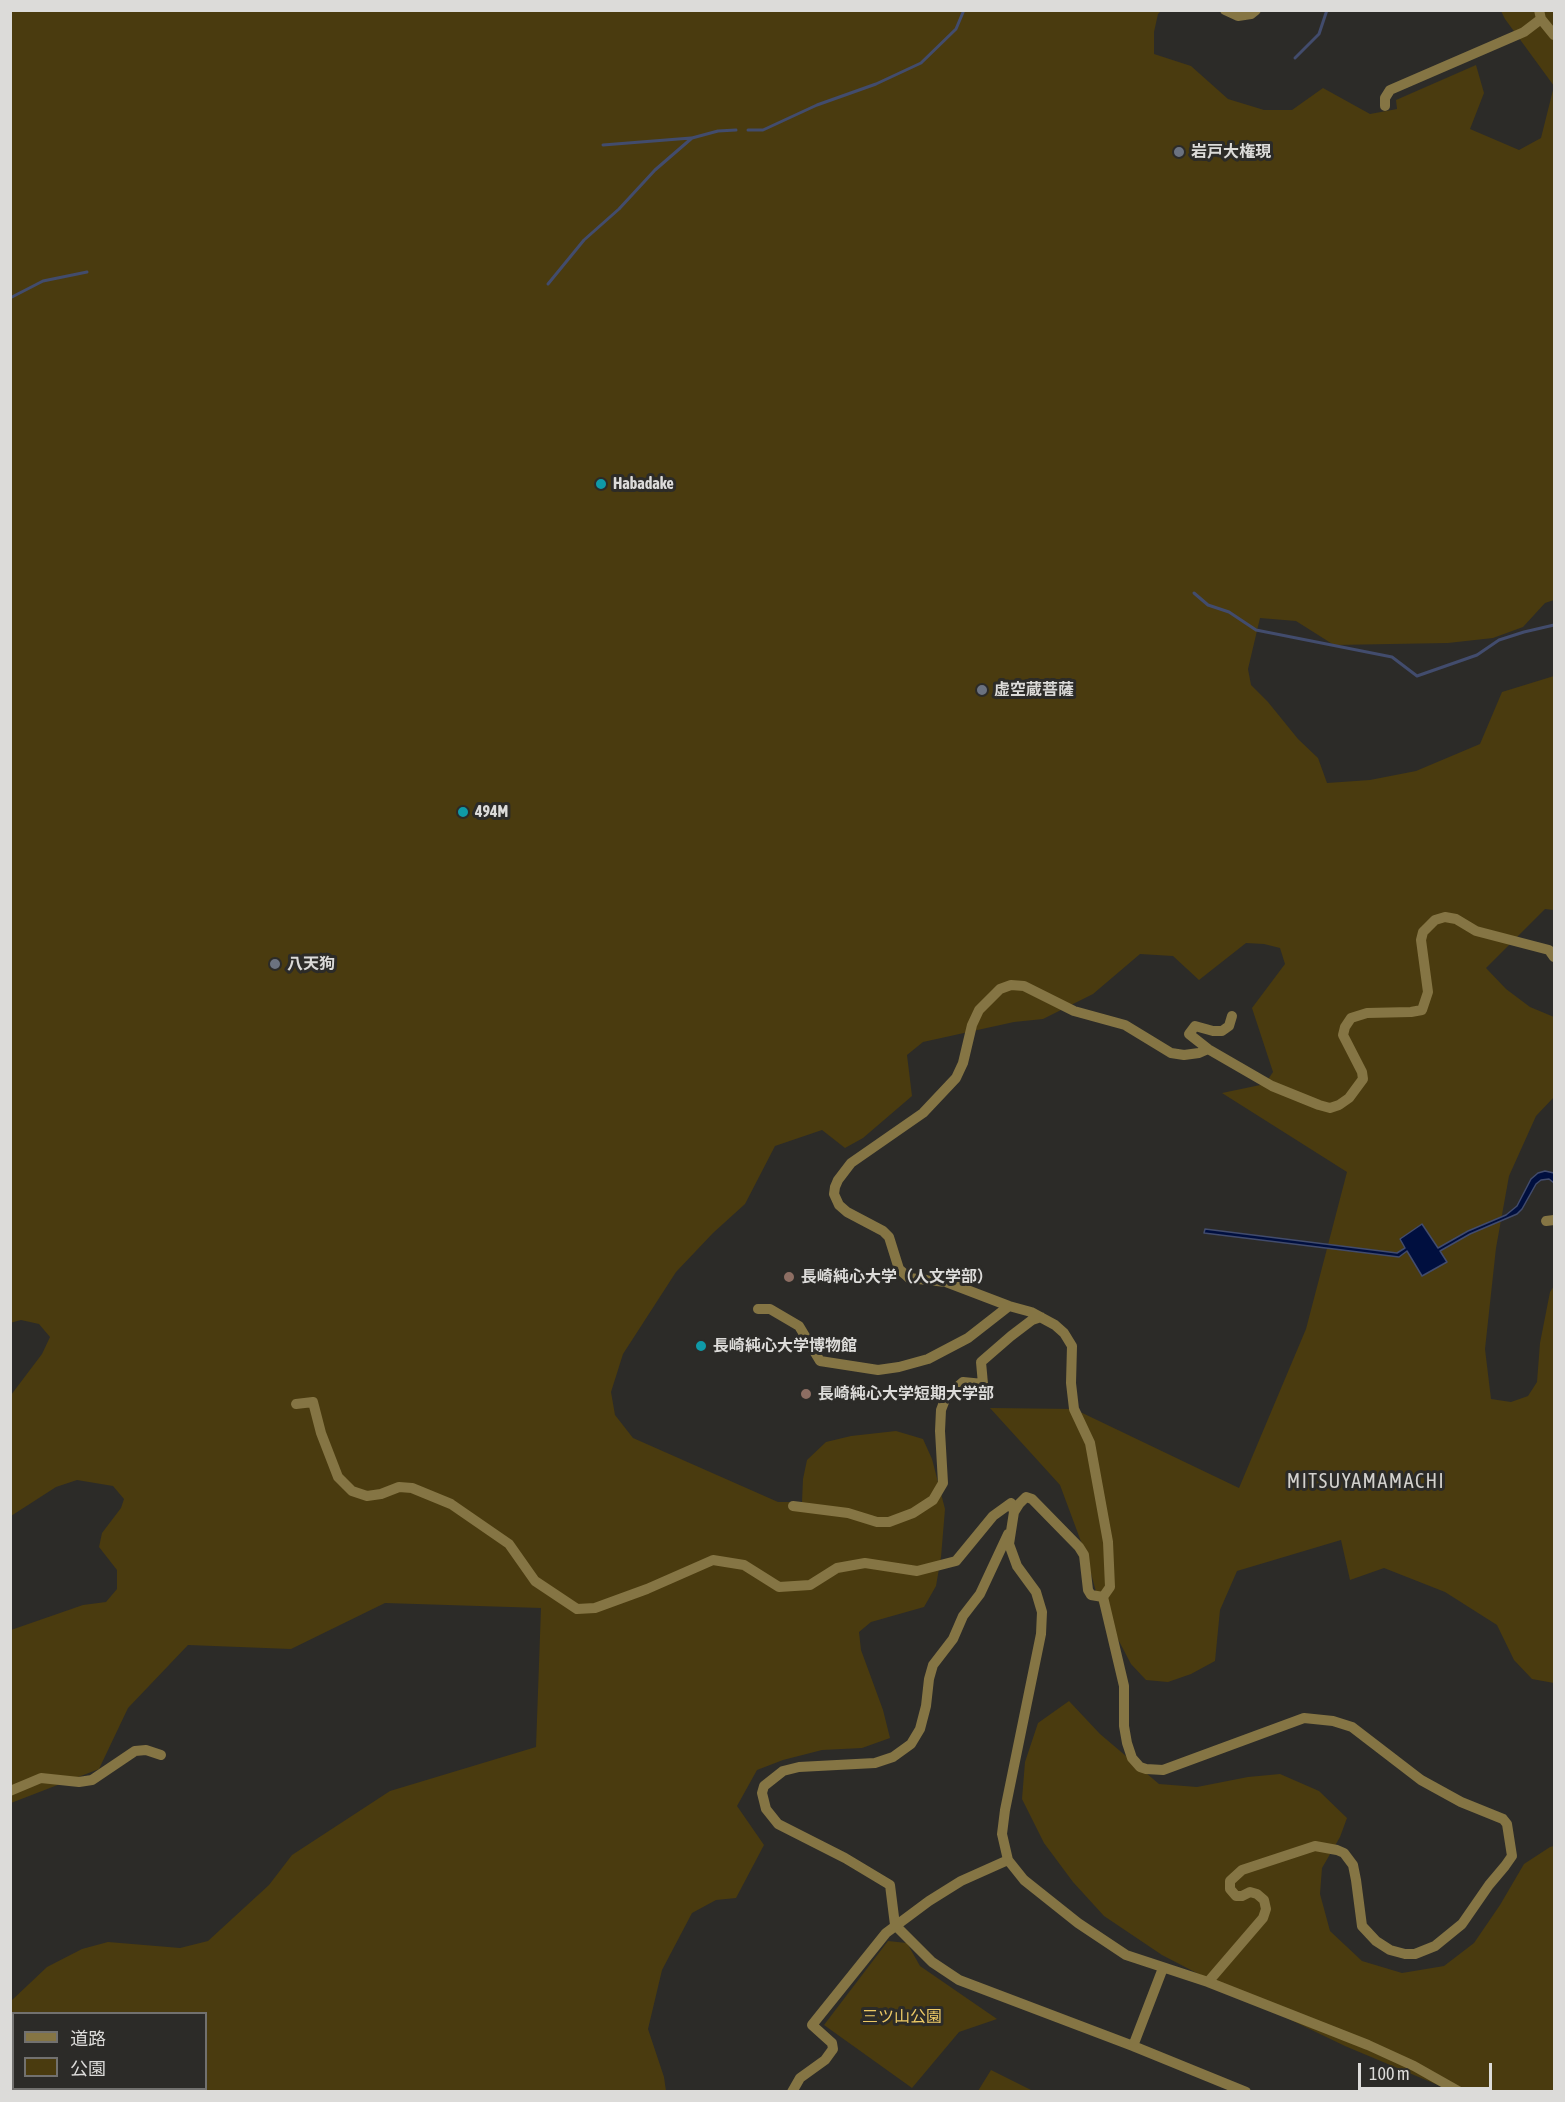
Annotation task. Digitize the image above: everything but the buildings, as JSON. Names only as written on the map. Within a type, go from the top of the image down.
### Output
[{"type":"street","points":[[1225,10],[1238,16],[1251,14],[1256,10]]},
{"type":"street","points":[[1385,106],[1385,98],[1390,90],[1524,32],[1540,15],[1554,35]]},
{"type":"street","points":[[1232,1016],[1229,1026],[1222,1031],[1195,1026],[1189,1034],[1209,1049],[1272,1086],[1330,1108],[1349,1098],[1363,1079],[1362,1072],[1343,1035],[1351,1018],[1367,1013],[1422,1010],[1428,992],[1421,940],[1423,932],[1435,920],[1445,917],[1456,919],[1476,931],[1549,950],[1554,957]]},
{"type":"street","points":[[1208,1982],[1263,1917],[1266,1909],[1264,1900],[1257,1894],[1250,1892],[1236,1896],[1230,1889],[1230,1881],[1242,1870],[1315,1846],[1344,1853],[1353,1865],[1362,1926],[1390,1950],[1415,1954],[1435,1946],[1462,1924],[1505,1866],[1512,1856],[1507,1824],[1503,1819],[1461,1802],[1421,1780],[1352,1727],[1333,1720],[1304,1718],[1163,1770],[1140,1767],[1131,1758],[1127,1743],[1124,1686],[1103,1597],[1110,1587],[1108,1542],[1090,1443],[1074,1409],[1071,1383],[1072,1346],[1064,1333],[1055,1325],[1031,1312],[946,1282],[909,1278],[899,1269],[889,1237],[883,1231],[847,1212],[839,1205],[834,1194],[844,1170],[851,1163],[923,1113],[956,1078],[963,1063],[972,1024],[979,1010],[1000,989],[1011,985],[1024,986],[1074,1011],[1125,1025],[1171,1053],[1199,1053],[1209,1049]]},
{"type":"street","points":[[758,1309],[770,1309],[799,1326],[820,1361],[878,1370],[928,1359],[968,1338],[1009,1306]]},
{"type":"street","points":[[793,1506],[848,1513],[877,1522],[889,1521],[913,1513],[933,1500],[943,1483],[940,1431],[941,1410],[946,1397],[963,1382],[983,1384],[981,1362],[1011,1335],[1032,1320],[1041,1317]]},
{"type":"street","points":[[297,1404],[313,1402],[321,1433],[338,1477],[352,1491],[367,1496],[381,1494],[399,1487],[412,1488],[451,1504],[509,1544],[536,1581],[577,1609],[595,1608],[647,1589],[713,1560],[744,1565],[779,1587],[810,1585],[837,1568],[865,1563],[917,1571],[956,1562],[993,1516],[1011,1503],[1014,1512]]},
{"type":"street","points":[[1103,1597],[1098,1598],[1091,1595],[1088,1590],[1084,1555],[1079,1547],[1048,1514],[1032,1499],[1026,1497],[1014,1512],[1009,1544],[1017,1566],[1036,1592],[1042,1612],[1041,1634],[1002,1834],[1008,1860],[1024,1880],[1110,1946],[1126,1955],[1208,1982],[1368,2045],[1460,2091]]},
{"type":"street","points":[[1011,1528],[980,1594],[963,1616],[953,1639],[933,1665],[920,1730],[911,1744],[893,1757],[875,1763],[799,1767],[783,1771],[764,1786],[762,1793],[766,1809],[778,1824],[845,1858],[890,1886],[895,1925],[932,1962],[959,1980],[1246,2091]]},
{"type":"street","points":[[10,1791],[41,1778],[79,1782],[92,1780],[135,1751],[146,1750],[161,1755]]},
{"type":"street","points":[[792,2091],[800,2078],[825,2060],[833,2049],[832,2043],[812,2025],[878,1941],[895,1925],[961,1881],[1008,1860]]},
{"type":"street","points":[[1133,2046],[1163,1968]]},
{"type":"green space","points":[[11,11],[1161,11],[1158,14],[1154,32],[1154,54],[1191,66],[1228,99],[1264,110],[1292,110],[1323,88],[1370,114],[1397,109],[1396,100],[1476,65],[1484,93],[1470,129],[1519,150],[1541,138],[1554,86],[1554,600],[1545,603],[1523,627],[1493,638],[1448,643],[1334,645],[1296,621],[1260,618],[1248,669],[1251,685],[1298,739],[1318,758],[1327,783],[1370,780],[1416,771],[1480,744],[1502,692],[1554,676],[1554,910],[1545,909],[1486,968],[1506,989],[1530,1007],[1554,1017],[1554,1097],[1536,1116],[1509,1176],[1496,1248],[1485,1349],[1491,1399],[1511,1402],[1528,1396],[1537,1382],[1540,1343],[1550,1292],[1554,1286],[1554,1683],[1532,1679],[1514,1660],[1497,1625],[1445,1592],[1384,1568],[1350,1580],[1341,1540],[1237,1571],[1220,1610],[1215,1661],[1191,1674],[1168,1682],[1146,1680],[1131,1664],[1099,1603],[1086,1555],[1060,1485],[990,1408],[1074,1409],[1239,1488],[1306,1329],[1347,1172],[1222,1093],[1265,1084],[1273,1072],[1252,1008],[1285,964],[1280,948],[1246,943],[1199,980],[1173,956],[1140,954],[1093,994],[1043,1019],[1014,1022],[923,1042],[907,1055],[912,1096],[863,1138],[845,1148],[822,1130],[775,1146],[745,1204],[713,1233],[676,1272],[623,1354],[611,1392],[615,1415],[633,1438],[778,1502],[802,1502],[807,1460],[826,1442],[851,1436],[896,1431],[923,1439],[932,1459],[945,1509],[936,1586],[924,1607],[871,1622],[859,1632],[861,1650],[883,1710],[890,1738],[862,1748],[822,1750],[783,1760],[757,1770],[737,1806],[764,1845],[736,1898],[716,1900],[692,1913],[662,1970],[648,2029],[664,2077],[666,2091],[49,2091],[207,2090],[207,2012],[12,2012],[12,2037],[11,2001],[47,1967],[82,1949],[108,1942],[180,1948],[208,1941],[269,1885],[292,1855],[390,1791],[536,1747],[541,1608],[385,1603],[291,1649],[188,1645],[128,1708],[99,1769],[11,1803],[11,1630],[83,1605],[106,1602],[117,1589],[117,1570],[99,1547],[102,1533],[121,1508],[124,1499],[113,1486],[77,1480],[56,1487],[11,1516],[11,1395],[42,1354],[50,1337],[39,1324],[21,1320],[10,1323]]},
{"type":"green space","points":[[1501,11],[1554,11],[1554,86],[1505,19]]},
{"type":"green space","points":[[1069,1701],[1100,1734],[1159,1784],[1197,1787],[1248,1777],[1280,1774],[1319,1791],[1347,1818],[1340,1837],[1322,1868],[1320,1894],[1330,1931],[1362,1961],[1402,1973],[1444,1966],[1474,1943],[1524,1864],[1554,1846],[1554,2091],[1452,2091],[1345,2046],[1239,1995],[1162,1955],[1104,1916],[1073,1882],[1044,1843],[1022,1799],[1025,1762],[1038,1723]]},
{"type":"green space","name":"三ツ山公園","points":[[888,1941],[907,1943],[920,1966],[997,2019],[959,2032],[912,2088],[824,2025]]},
{"type":"green space","points":[[991,2070],[1033,2091],[978,2091]]},
{"type":"shaded area","points":[[1545,1171],[1554,1173],[1554,1183],[1549,1179],[1541,1180],[1517,1214],[1470,1234],[1440,1251],[1447,1262],[1422,1276],[1407,1251],[1399,1257],[1204,1233],[1205,1229],[1397,1253],[1405,1248],[1400,1239],[1422,1224],[1438,1248],[1468,1231],[1506,1215],[1517,1206],[1531,1179]]},
{"type":"waterway","points":[[748,130],[763,130],[817,105],[876,84],[921,63],[956,29],[964,10]]},
{"type":"waterway","points":[[1295,58],[1319,34],[1327,10]]},
{"type":"waterway","points":[[548,284],[584,240],[619,209],[655,170],[692,138],[718,131],[736,130]]},
{"type":"waterway","points":[[603,145],[691,138]]},
{"type":"waterway","points":[[10,298],[43,281],[87,272]]},
{"type":"waterway","points":[[1194,593],[1208,605],[1229,612],[1256,630],[1392,657],[1417,676],[1477,655],[1499,640],[1554,625]]},
{"type":"place","name":"岩戸大権現","points":[[1179,152]]},
{"type":"place","name":"Habadake","points":[[601,484]]},
{"type":"place","name":"虚空蔵菩薩","points":[[982,690]]},
{"type":"place","name":"494M","points":[[463,812]]},
{"type":"place","name":"八天狗","points":[[275,964]]},
{"type":"place","name":"長崎純心大学（人文学部）","points":[[789,1277]]},
{"type":"place","name":"長崎純心大学博物館","points":[[701,1346]]},
{"type":"place","name":"長崎純心大学短期大学部","points":[[806,1394]]},
{"type":"district","name":"MITSUYAMAMACHI","points":[[1366,1482]]}]
